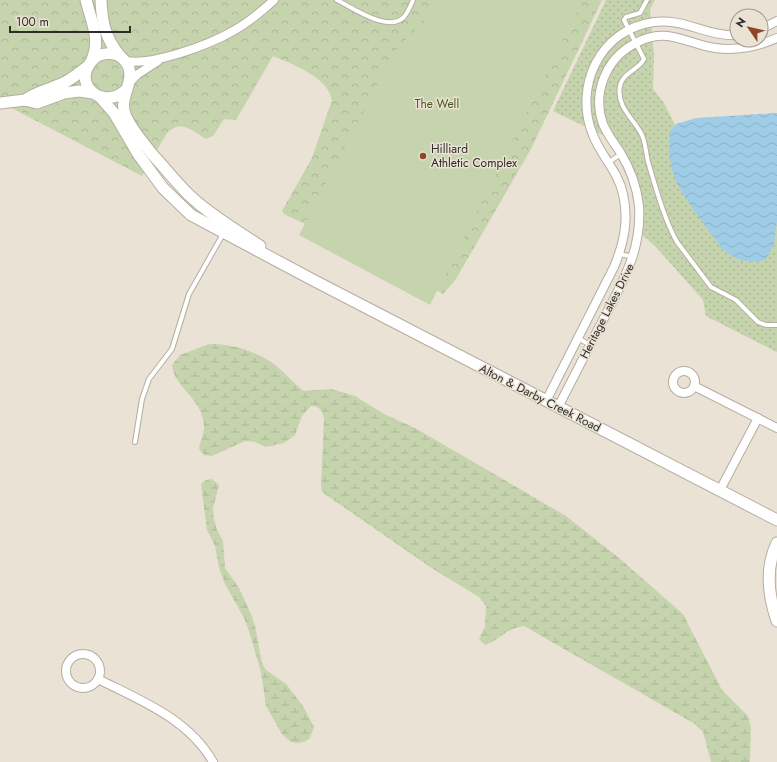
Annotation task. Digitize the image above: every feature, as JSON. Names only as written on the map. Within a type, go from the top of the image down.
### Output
[{"type":"main road","points":[[86,0],[97,38],[97,49],[90,63],[86,81],[97,95]]},
{"type":"main road","points":[[0,103],[25,100],[37,103],[64,93],[79,91],[115,98],[128,86],[131,75],[122,59],[110,44],[105,30],[102,0]]},
{"type":"main road","points":[[25,100],[34,94],[71,79],[105,53],[122,59]]},
{"type":"main road","name":"Alton & Darby Creek Road","points":[[128,86],[124,106],[129,122],[144,143],[188,194],[217,218],[313,280]]},
{"type":"main road","name":"Alton & Darby Creek Road","points":[[97,95],[114,113],[138,154],[163,188],[191,216],[223,234],[773,518]]},
{"type":"main road","points":[[777,543],[770,562],[768,578],[777,621]]},
{"type":"street","points":[[122,59],[142,62],[162,58],[234,31],[274,0]]},
{"type":"street","name":"Heritage Lakes Drive","points":[[546,401],[620,254],[626,228],[625,205],[618,178],[590,129],[586,113],[586,95],[589,78],[600,56],[614,40],[629,30],[648,23],[676,22],[713,33],[729,34]]},
{"type":"street","name":"Heritage Lakes Drive","points":[[558,407],[633,257],[638,237],[638,204],[634,181],[621,154],[603,124],[600,107],[600,90],[604,77],[611,64],[622,52],[636,43],[651,37],[673,36],[710,47],[736,49],[756,46],[777,38]]},
{"type":"street","points":[[128,86],[138,74],[162,58]]},
{"type":"street","points":[[694,386],[777,428]]},
{"type":"street","points":[[720,490],[758,418]]},
{"type":"street","points":[[78,654],[89,655],[94,658],[100,668],[98,679],[90,687],[79,688],[74,686],[69,682],[65,672],[68,661],[78,654]]},
{"type":"street","points":[[98,679],[160,710],[191,734],[213,762]]},
{"type":"lane","points":[[337,0],[383,22],[398,21],[404,17],[414,0]]},
{"type":"lane","points":[[647,0],[640,13],[624,18],[643,61],[624,79],[620,89],[621,99],[627,116],[643,139],[655,187],[676,240],[711,287],[736,300],[758,322],[766,325],[777,325]]},
{"type":"lane","points":[[609,162],[621,154]]},
{"type":"lane","points":[[135,442],[142,399],[149,379],[172,349],[189,294],[223,234]]},
{"type":"lane","points":[[620,254],[633,257]]},
{"type":"lane","points":[[578,338],[590,344]]},
{"type":"green space","name":"The Well","points":[[0,0],[602,0],[531,149],[456,279],[443,294],[362,251],[284,214],[282,211],[312,158],[332,100],[324,85],[308,72],[273,56],[236,120],[224,119],[213,136],[206,139],[187,128],[177,127],[172,129],[167,133],[142,176],[0,102]]},
{"type":"green space","name":"Hilliard Athletic Complex","points":[[438,0],[583,0],[430,305],[299,235],[397,48],[428,18]]},
{"type":"green space","points":[[606,0],[655,0],[650,9],[654,56],[653,89],[664,103],[675,125],[697,118],[723,117],[777,164],[777,352],[706,316],[703,300],[656,247],[639,232],[636,191],[611,139],[553,111]]},
{"type":"green space","points":[[209,344],[233,346],[257,354],[284,372],[304,391],[331,389],[355,396],[384,414],[415,428],[566,516],[619,558],[683,614],[722,690],[748,716],[751,728],[750,762],[711,762],[703,732],[695,724],[524,626],[517,627],[485,645],[479,639],[485,626],[486,606],[479,597],[433,569],[322,492],[324,418],[318,408],[311,406],[302,416],[295,435],[284,443],[266,447],[255,442],[245,441],[212,456],[204,455],[199,449],[204,427],[199,408],[178,381],[172,365],[180,355]]},
{"type":"green space","points":[[212,479],[219,485],[213,508],[217,530],[223,541],[225,568],[239,588],[251,614],[255,626],[262,663],[266,670],[286,684],[303,706],[314,727],[310,738],[306,741],[299,743],[291,742],[282,734],[266,706],[261,672],[249,631],[244,618],[225,584],[219,568],[215,546],[207,530],[201,484],[206,480]]},
{"type":"water","points":[[777,113],[777,221],[774,244],[767,258],[761,261],[752,262],[737,259],[723,250],[690,205],[677,184],[672,170],[669,153],[670,132],[676,124],[697,118]]},
{"type":"place","name":"Hilliard Athletic Complex","points":[[423,156]]}]
